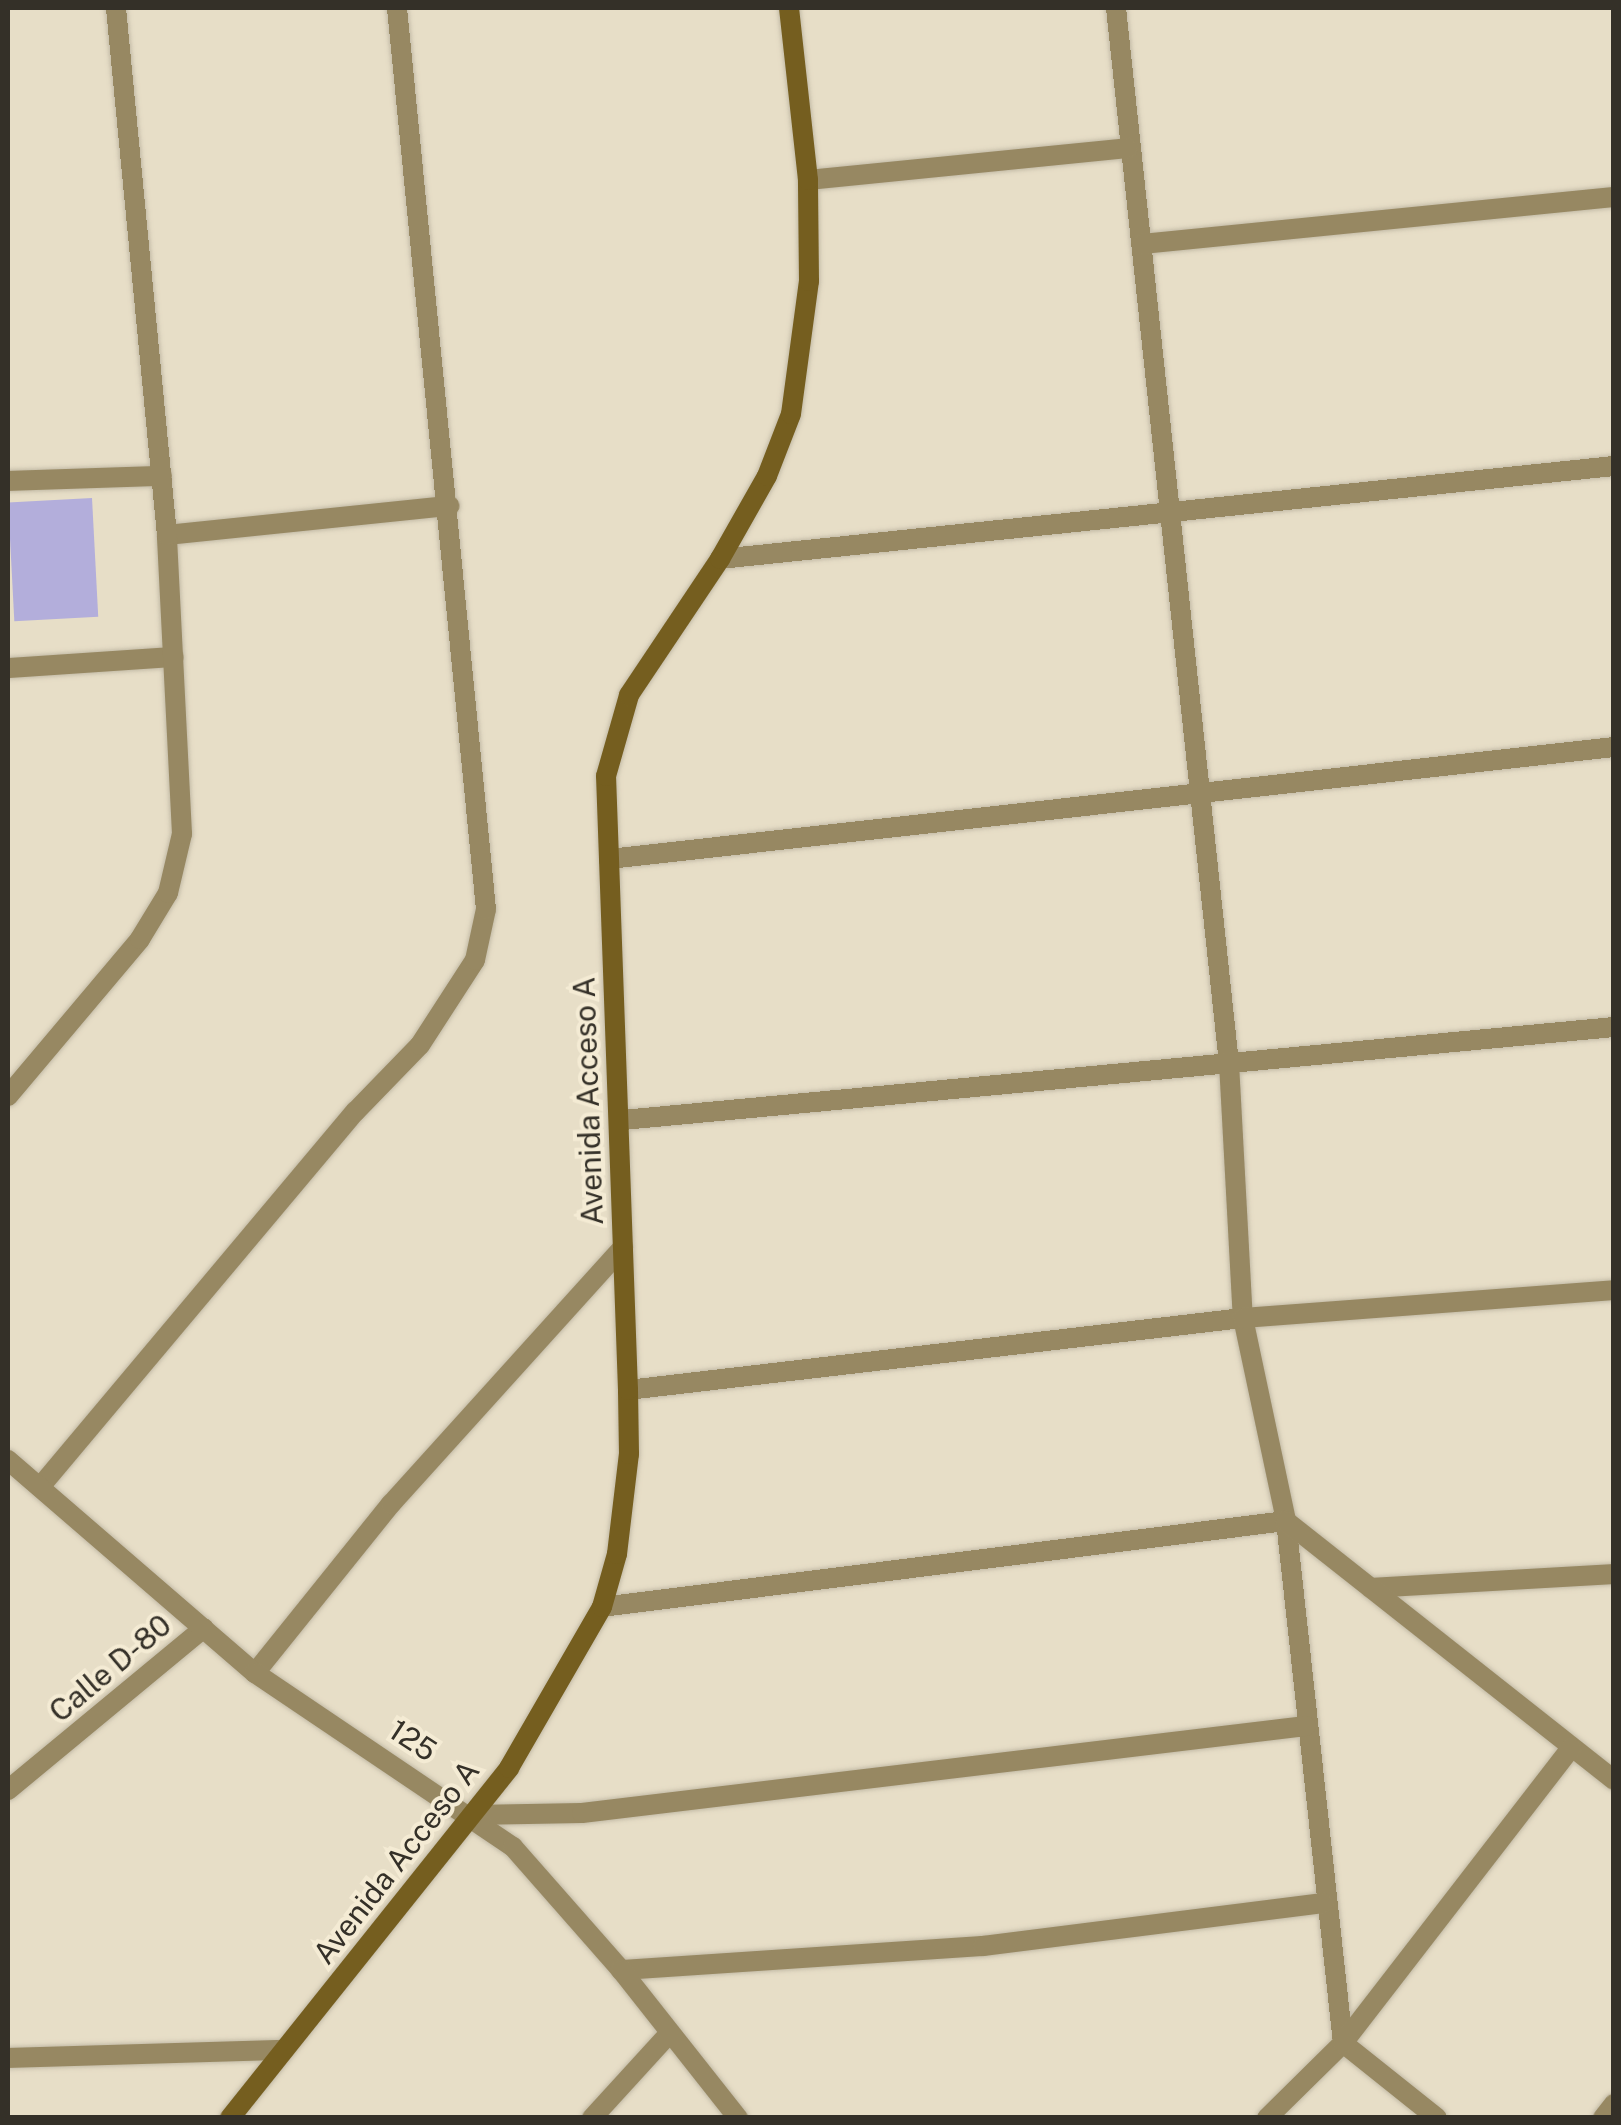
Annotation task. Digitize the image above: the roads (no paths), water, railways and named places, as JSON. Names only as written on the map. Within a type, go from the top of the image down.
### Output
[{"type":"main road","name":"Avenida Acceso A","points":[[230,2118],[474,1815],[540,1719],[602,1606],[624,1507],[628,1390],[622,1120],[606,776],[613,734],[655,649],[720,559],[767,476],[791,414],[809,280],[808,180],[788,8]]},
{"type":"street","points":[[8,1096],[106,983],[168,894],[182,834],[167,535],[116,8]]},
{"type":"street","points":[[40,1488],[355,1112],[420,1045],[475,960],[486,909],[450,506],[397,8]]},
{"type":"street","points":[[1116,8],[1127,148],[1142,244],[1230,1063],[1243,1318],[1286,1522],[1322,1903],[1343,2044],[1437,2118]]},
{"type":"street","points":[[808,180],[1127,148]]},
{"type":"street","points":[[1142,244],[1614,197]]},
{"type":"street","points":[[720,559],[1171,517],[1614,466]]},
{"type":"street","points":[[8,481],[162,476]]},
{"type":"street","points":[[167,535],[450,506]]},
{"type":"street","points":[[8,668],[174,657]]},
{"type":"street","points":[[608,859],[1614,746]]},
{"type":"street","points":[[622,1120],[1614,1027]]},
{"type":"street","points":[[256,1673],[391,1504],[622,1247]]},
{"type":"street","points":[[628,1390],[1243,1318],[1614,1290]]},
{"type":"street","name":"125","points":[[8,1460],[256,1673],[474,1815],[513,1847],[621,1970],[668,2036],[738,2118]]},
{"type":"street","points":[[602,1606],[1286,1522],[1614,1780]]},
{"type":"street","points":[[1371,1588],[1614,1574]]},
{"type":"street","name":"Calle D-80","points":[[8,1790],[204,1628]]},
{"type":"street","points":[[474,1815],[582,1813],[1306,1726]]},
{"type":"street","points":[[1266,2118],[1343,2044],[1572,1748]]},
{"type":"street","points":[[621,1970],[984,1946],[1322,1903]]},
{"type":"street","points":[[592,2118],[668,2036]]},
{"type":"street","points":[[8,2058],[284,2050]]},
{"type":"street","points":[[1603,2118],[1614,2104]]}]
